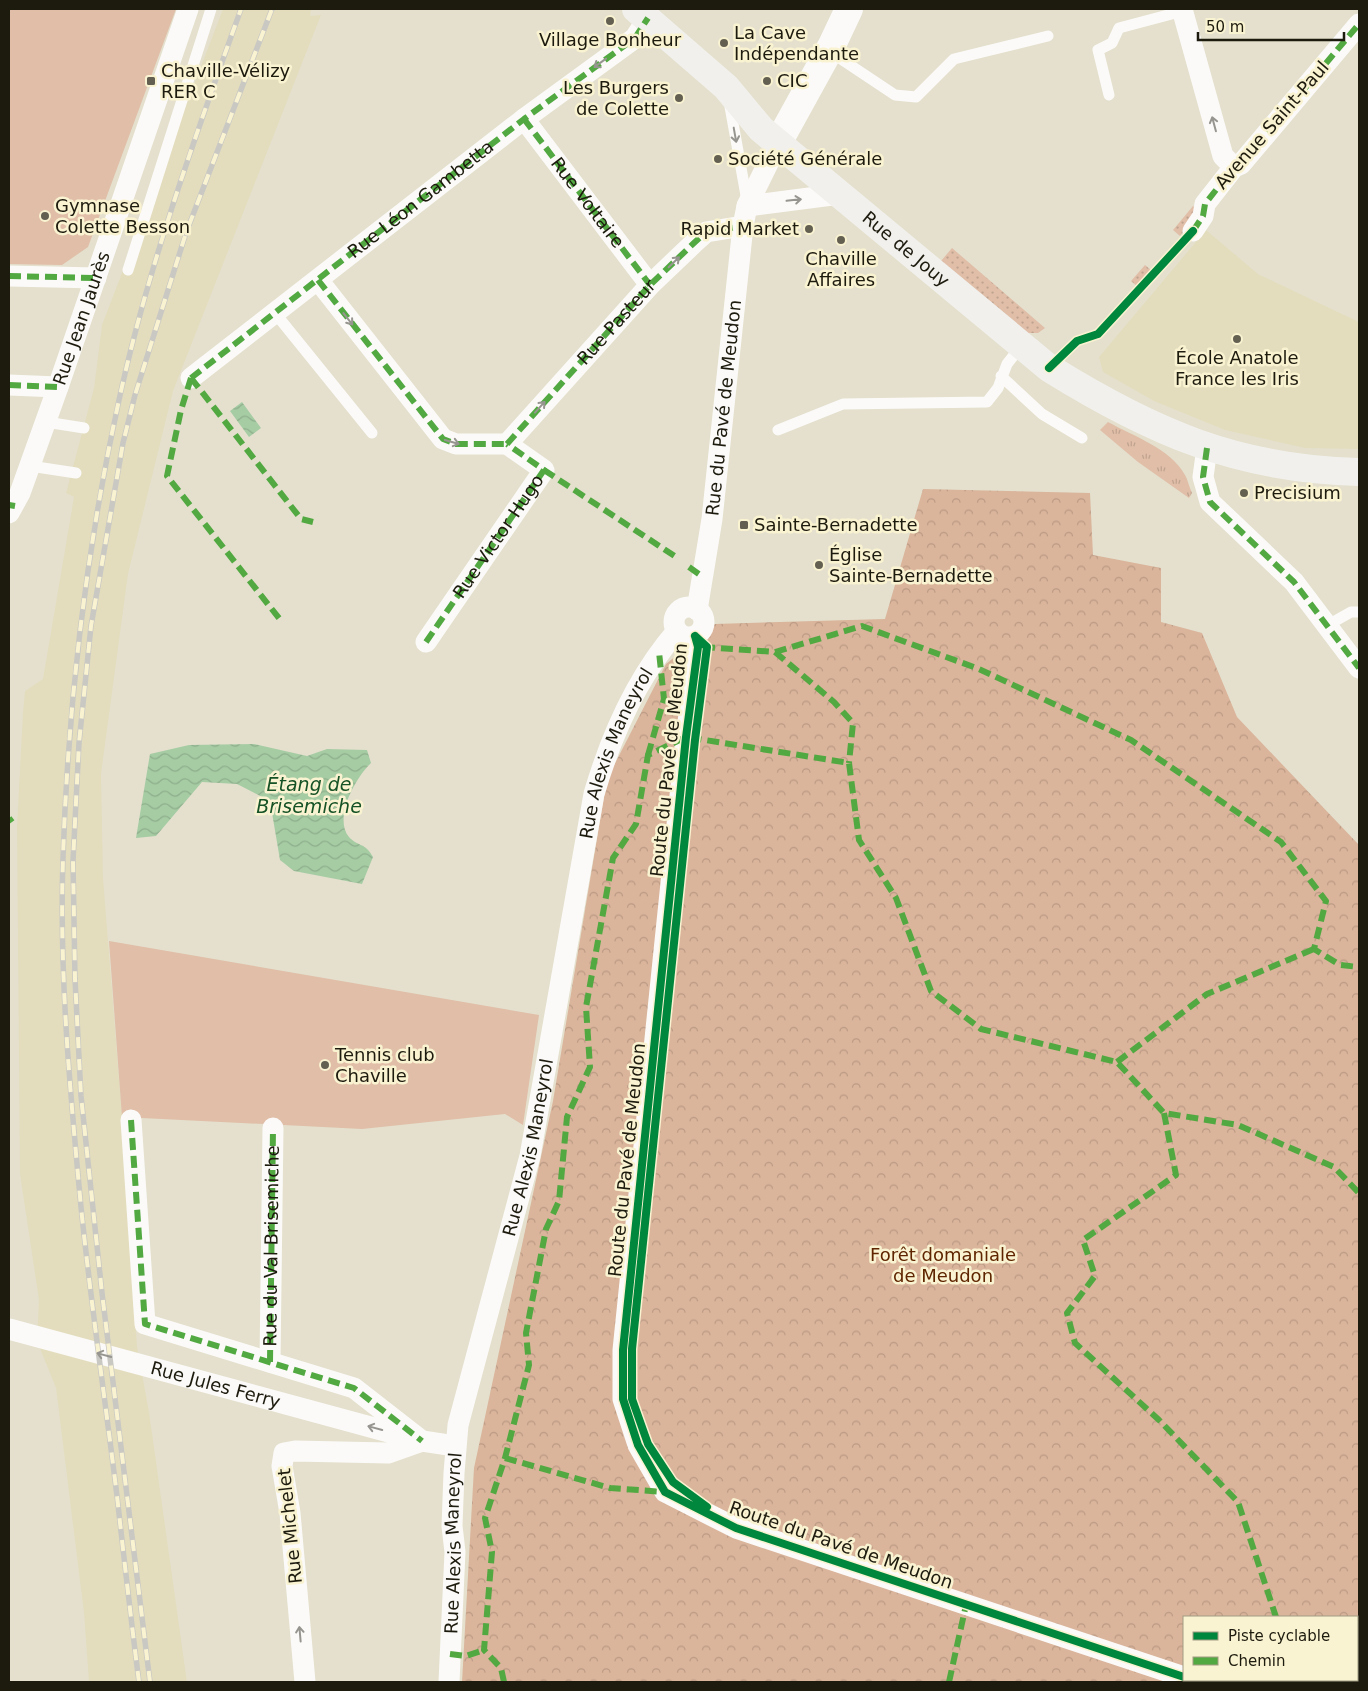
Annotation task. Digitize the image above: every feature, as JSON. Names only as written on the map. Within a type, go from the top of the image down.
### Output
[{"type":"main road","name":"Rue de Jouy","points":[[642,14],[726,87],[761,129],[1050,368],[1098,398],[1148,424],[1207,448],[1280,466],[1359,472]]},
{"type":"street","name":"Rue Jean Jaurès","points":[[11,508],[30,466],[46,422],[188,9]]},
{"type":"street","points":[[778,143],[829,51],[849,9]]},
{"type":"street","points":[[1182,10],[1223,156],[1234,167]]},
{"type":"street","name":"Rue Léon Gambetta","points":[[191,378],[524,119],[635,38],[642,14]]},
{"type":"street","name":"Avenue Saint-Paul","points":[[1193,230],[1203,216],[1205,204],[1234,167],[1241,164],[1359,24]]},
{"type":"street","name":"Rue Voltaire","points":[[524,119],[650,285]]},
{"type":"street","name":"Rue du Pavé de Meudon","points":[[686,634],[674,621],[678,612],[688,607],[697,610],[712,519],[745,216],[778,143]]},
{"type":"street","points":[[745,216],[840,194]]},
{"type":"street","name":"Rue Pasteur","points":[[507,444],[650,285],[706,232],[745,216]]},
{"type":"street","points":[[9,276],[96,278]]},
{"type":"street","points":[[318,280],[443,439],[456,444],[507,444]]},
{"type":"street","points":[[9,385],[58,387]]},
{"type":"street","name":"Rue Victor Hugo","points":[[426,642],[544,470],[507,444]]},
{"type":"street","points":[[1207,448],[1203,477],[1210,502],[1294,582],[1359,668]]},
{"type":"street","name":"Rue Alexis Maneyrol","points":[[449,1682],[455,1552],[452,1508],[458,1425],[530,1156],[594,794],[606,753],[620,722],[658,652],[686,634]]},
{"type":"street","name":"Route du Pavé de Meudon","points":[[686,634],[698,647],[684,757],[623,1350],[623,1400],[638,1445],[665,1492],[736,1528],[1183,1678]]},
{"type":"street","name":"Rue du Val Brisemiche","points":[[131,1120],[145,1324],[354,1388],[422,1441]]},
{"type":"street","name":"Rue du Val Brisemiche","points":[[270,1362],[273,1128]]},
{"type":"street","name":"Rue Jules Ferry","points":[[9,1329],[422,1441]]},
{"type":"street","name":"Rue Michelet","points":[[305,1682],[290,1513],[282,1466],[284,1453],[295,1451],[388,1453],[422,1441],[455,1446]]},
{"type":"lane","points":[[128,270],[211,9]]},
{"type":"lane","points":[[1109,95],[1098,50],[1112,43],[1119,28],[1182,10]]},
{"type":"lane","points":[[829,51],[895,95],[916,97],[954,59],[1048,36]]},
{"type":"lane","points":[[726,87],[745,216]]},
{"type":"lane","points":[[275,313],[372,433]]},
{"type":"lane","points":[[778,430],[844,404],[987,402],[998,388],[1006,364],[1022,345]]},
{"type":"lane","points":[[1001,376],[1042,414],[1082,438]]},
{"type":"lane","points":[[46,422],[84,428]]},
{"type":"lane","points":[[30,466],[76,473]]},
{"type":"lane","points":[[1328,625],[1351,612],[1359,612]]},
{"type":"shaded area","points":[[223,9],[311,9],[310,16],[321,15],[173,391],[128,574],[101,774],[103,878],[122,1117],[137,1347],[149,1412],[187,1682],[89,1682],[84,1613],[56,1388],[37,1341],[39,1300],[20,1174],[17,827],[23,712],[25,691],[43,679],[74,497],[66,493],[94,388],[102,325]]},
{"type":"shaded area","name":"École Anatole France les Iris","points":[[1206,230],[1258,274],[1359,322],[1359,449],[1305,448],[1225,430],[1154,401],[1103,372],[1099,357]]},
{"type":"green space","points":[[9,9],[176,9],[88,247],[62,265],[9,264]]},
{"type":"green space","points":[[1193,206],[1200,212],[1180,236],[1173,230]]},
{"type":"green space","points":[[952,248],[1045,328],[1038,333],[1028,333],[941,261]]},
{"type":"green space","points":[[1145,265],[1152,271],[1138,287],[1131,281]]},
{"type":"green space","points":[[1108,422],[1161,450],[1170,457],[1186,477],[1192,493],[1189,498],[1138,462],[1100,430]]},
{"type":"green space","name":"Forêt domaniale de Meudon","points":[[923,489],[1090,493],[1093,555],[1161,568],[1161,622],[1202,633],[1237,717],[1359,845],[1359,1682],[462,1682],[474,1468],[553,1101],[607,779],[666,664],[715,624],[885,619]]},
{"type":"green space","name":"Tennis club Chaville","points":[[109,941],[539,1015],[523,1125],[505,1114],[362,1129],[122,1117]]},
{"type":"water","points":[[242,402],[261,428],[249,437],[230,411]]},
{"type":"water","name":"Étang de Brisemiche","points":[[254,744],[307,756],[327,749],[367,750],[371,763],[359,778],[348,798],[344,819],[345,829],[349,837],[367,849],[373,857],[362,884],[294,871],[280,860],[270,801],[237,784],[202,782],[156,836],[136,838],[150,754],[189,745]]},
{"type":"railway","points":[[139,1682],[89,1279],[73,1120],[64,989],[62,902],[65,800],[80,628],[97,513],[119,400],[158,252],[241,9]]},
{"type":"railway","points":[[150,1682],[102,1293],[81,1096],[75,979],[73,861],[79,743],[91,626],[123,443],[135,395],[186,233],[272,9]]},
{"type":"marked path","points":[[191,378],[524,119],[635,38],[648,18]]},
{"type":"marked path","points":[[1193,231],[1203,216],[1205,204],[1234,167],[1241,164],[1359,24]]},
{"type":"marked path","points":[[524,119],[650,285]]},
{"type":"marked path","points":[[507,444],[650,285],[695,242],[706,232],[743,226]]},
{"type":"marked path","points":[[9,276],[96,278]]},
{"type":"marked path","points":[[318,280],[443,439],[456,444],[507,444]]},
{"type":"marked path","points":[[191,378],[181,410],[167,476],[282,622]]},
{"type":"marked path","points":[[191,378],[301,519],[313,522]]},
{"type":"marked path","points":[[9,385],[58,387]]},
{"type":"marked path","points":[[426,642],[544,470],[507,444]]},
{"type":"marked path","points":[[1207,448],[1203,477],[1210,502],[1294,582],[1359,668]]},
{"type":"marked path","points":[[544,470],[676,557]]},
{"type":"marked path","points":[[9,505],[15,506]]},
{"type":"marked path","points":[[689,567],[703,577]]},
{"type":"marked path","points":[[703,647],[775,652],[862,626],[979,669],[1131,740],[1281,842],[1326,901],[1314,949],[1340,965],[1359,967]]},
{"type":"marked path","points":[[648,755],[664,699],[659,652]]},
{"type":"marked path","points":[[775,652],[834,702],[853,723],[849,763]]},
{"type":"marked path","points":[[504,1682],[501,1668],[484,1650],[492,1552],[485,1518],[505,1458],[529,1365],[526,1333],[546,1229],[559,1201],[567,1117],[590,1067],[586,1007],[613,858],[636,824],[648,755],[686,737],[849,763],[859,840],[896,898],[931,991],[981,1029],[1117,1062],[1164,1113],[1238,1125],[1334,1167],[1359,1193]]},
{"type":"marked path","points":[[9,818],[12,822]]},
{"type":"marked path","points":[[1117,1062],[1207,994],[1314,949]]},
{"type":"marked path","points":[[1164,1113],[1176,1175],[1083,1240],[1095,1276],[1067,1313],[1075,1343],[1159,1420],[1238,1502],[1276,1616]]},
{"type":"marked path","points":[[131,1120],[145,1324],[354,1388],[422,1441]]},
{"type":"marked path","points":[[270,1362],[273,1128]]},
{"type":"marked path","points":[[505,1458],[610,1488],[665,1492]]},
{"type":"marked path","points":[[949,1682],[966,1605]]},
{"type":"marked path","points":[[450,1654],[466,1656],[484,1650]]},
{"type":"cycle path","points":[[1049,368],[1077,341],[1098,334],[1193,231]]},
{"type":"cycle path","points":[[695,636],[698,647],[686,737],[623,1350],[623,1399],[638,1445],[665,1492],[736,1528],[1183,1677]]},
{"type":"cycle path","points":[[695,636],[707,647],[695,740],[632,1349],[632,1399],[648,1444],[673,1482],[707,1507]]},
{"type":"place","name":"Village Bonheur","points":[[610,21]]},
{"type":"place","name":"La Cave Indépendante","points":[[724,43]]},
{"type":"place","name":"Chaville-Vélizy RER C","points":[[151,81]]},
{"type":"place","name":"CIC","points":[[767,81]]},
{"type":"place","name":"Les Burgers de Colette","points":[[679,98]]},
{"type":"place","name":"Société Générale","points":[[718,159]]},
{"type":"place","name":"Gymnase Colette Besson","points":[[45,216]]},
{"type":"place","name":"Rapid Market","points":[[809,229]]},
{"type":"place","name":"Chaville Affaires","points":[[841,240]]},
{"type":"place","name":"École Anatole France les Iris","points":[[1237,339]]},
{"type":"place","name":"Precisium","points":[[1244,493]]},
{"type":"place","name":"Sainte-Bernadette","points":[[744,525]]},
{"type":"place","name":"Église Sainte-Bernadette","points":[[819,565]]},
{"type":"place","name":"Tennis club Chaville","points":[[325,1065]]}]
